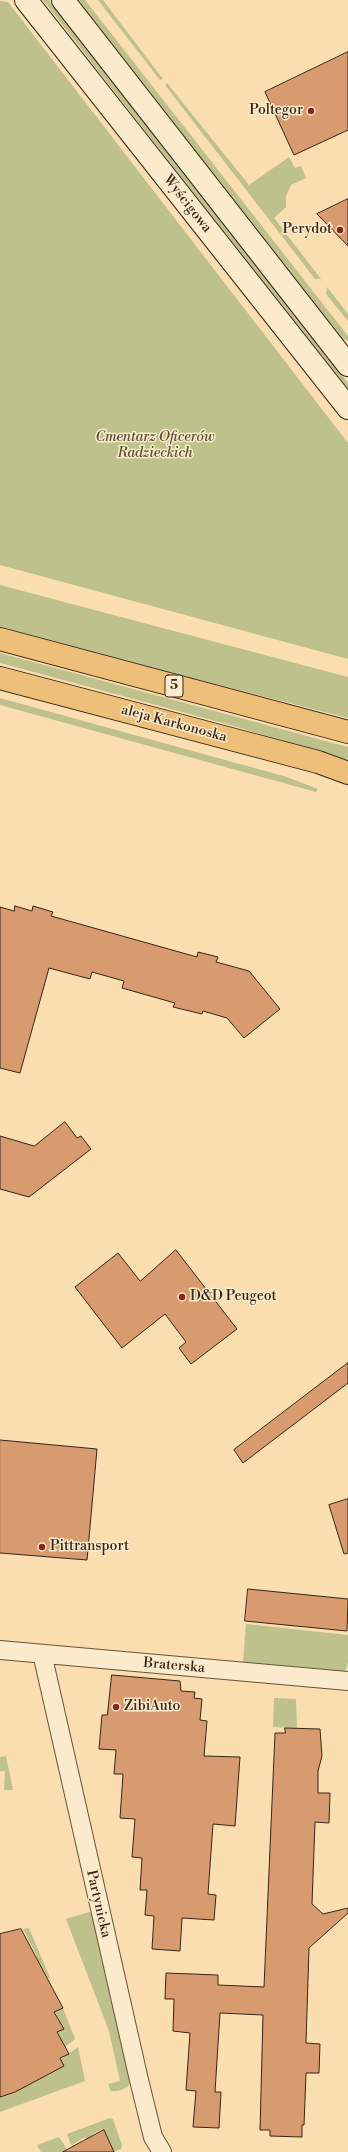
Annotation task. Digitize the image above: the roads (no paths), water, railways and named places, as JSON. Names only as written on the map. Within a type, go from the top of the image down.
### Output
[{"type":"main road","name":"Wyścigowa","points":[[26,0],[348,408]]},
{"type":"main road","name":"Wyścigowa","points":[[63,0],[348,365]]},
{"type":"main road","name":"5","points":[[0,639],[348,732]]},
{"type":"main road","name":"aleja Karkonoska","points":[[0,678],[272,750],[348,773]]},
{"type":"street","name":"Braterska","points":[[0,1650],[348,1681]]},
{"type":"street","name":"Partynicka","points":[[44,1654],[44,1662],[139,2080],[153,2137],[162,2152]]},
{"type":"place","name":"Poltegor","points":[[311,111]]},
{"type":"place","name":"Perydot","points":[[340,230]]},
{"type":"place","name":"D&D Peugeot","points":[[182,1297]]},
{"type":"place","name":"Pittransport","points":[[42,1547]]},
{"type":"place","name":"ZibiAuto","points":[[116,1707]]},
{"type":"park label","name":"Cmentarz Oficerów Radzieckich","points":[[155,446]]}]
